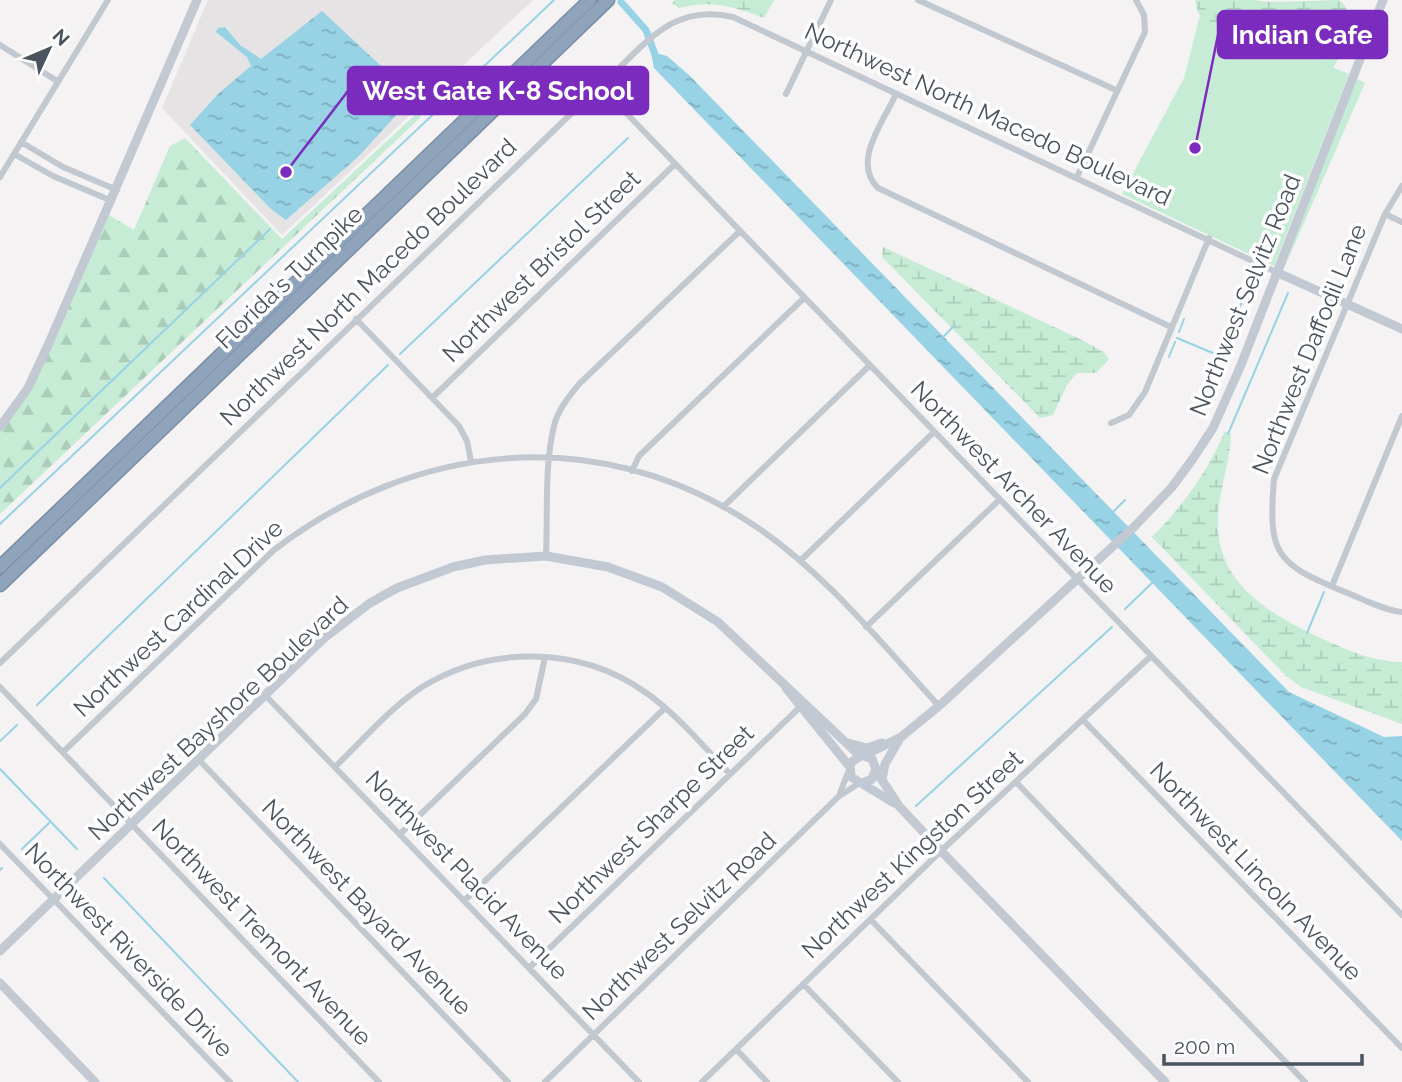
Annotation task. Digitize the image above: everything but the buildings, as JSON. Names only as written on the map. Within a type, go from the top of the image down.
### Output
[{"type":"highway","name":"Florida's Turnpike","points":[[0,567],[590,0]]},
{"type":"highway","name":"Florida's Turnpike","points":[[0,585],[608,0]]},
{"type":"street","points":[[0,177],[108,0]]},
{"type":"street","points":[[0,427],[28,388],[117,190],[197,0]]},
{"type":"street","points":[[786,93],[831,0]]},
{"type":"street","points":[[918,0],[1116,90]]},
{"type":"street","points":[[1077,177],[1145,32],[1144,15],[1136,0]]},
{"type":"street","name":"Northwest Selvitz Road","points":[[862,755],[899,739],[939,706],[1134,527],[1172,487],[1213,428],[1381,1]]},
{"type":"street","name":"Northwest North Macedo Boulevard","points":[[0,663],[600,86],[661,30],[683,16],[714,12],[733,17],[1402,329]]},
{"type":"street","points":[[0,46],[57,82]]},
{"type":"street","name":"Northwest Archer Avenue","points":[[600,86],[1402,915]]},
{"type":"street","points":[[896,94],[867,157],[869,176],[878,188],[1171,327]]},
{"type":"street","points":[[21,142],[74,172],[117,190]]},
{"type":"street","points":[[14,153],[69,184],[112,201]]},
{"type":"street","name":"Northwest Bristol Street","points":[[433,397],[675,164]]},
{"type":"street","points":[[69,184],[74,172]]},
{"type":"street","name":"Northwest Daffodil Lane","points":[[1402,186],[1385,214],[1274,479],[1270,525],[1274,541],[1286,560],[1303,573],[1402,612]]},
{"type":"street","points":[[1385,214],[1402,222]]},
{"type":"street","points":[[546,556],[550,457],[554,425],[562,406],[579,384],[740,231]]},
{"type":"street","points":[[1111,423],[1129,415],[1138,405],[1157,368],[1171,327],[1209,238]]},
{"type":"street","points":[[632,471],[639,456],[804,298]]},
{"type":"street","points":[[356,319],[459,426],[467,441],[471,461]]},
{"type":"street","points":[[723,506],[869,366]]},
{"type":"street","points":[[1332,586],[1402,416]]},
{"type":"street","points":[[800,561],[934,432]]},
{"type":"street","name":"Northwest Cardinal Drive","points":[[63,752],[274,550],[298,532],[340,507],[396,480],[471,461],[550,457],[632,471],[663,480],[723,506],[750,522],[800,561],[939,706]]},
{"type":"street","points":[[866,627],[999,500]]},
{"type":"street","name":"Northwest Bayshore Boulevard","points":[[0,951],[343,623],[397,588],[453,566],[485,560],[546,556],[637,575],[671,591],[718,622],[785,687],[803,699],[862,755]]},
{"type":"street","name":"Northwest Kingston Street","points":[[702,1082],[941,851],[1151,656]]},
{"type":"street","points":[[400,834],[525,714],[537,699],[545,657]]},
{"type":"street","points":[[335,767],[397,707],[422,687],[455,671],[495,659],[545,657],[587,662],[622,678],[665,708],[730,774]]},
{"type":"street","name":"Northwest Bayshore Boulevard","points":[[785,687],[849,768]]},
{"type":"street","name":"Northwest Tremont Avenue","points":[[0,688],[379,1082]]},
{"type":"street","name":"Northwest Placid Avenue","points":[[267,696],[639,1082]]},
{"type":"street","points":[[464,901],[665,708]]},
{"type":"street","name":"Northwest Sharpe Street","points":[[529,968],[799,708]]},
{"type":"street","name":"Northwest Lincoln Avenue","points":[[1083,720],[1402,1048]]},
{"type":"street","points":[[847,742],[867,748],[899,739]]},
{"type":"street","name":"Northwest Selvitz Road","points":[[878,773],[899,739]]},
{"type":"street","points":[[899,806],[852,777],[849,768],[852,760],[862,755],[872,759],[899,806],[1165,1082]]},
{"type":"street","name":"Northwest Bayard Avenue","points":[[199,760],[508,1082]]},
{"type":"street","name":"Northwest Selvitz Road","points":[[838,797],[849,768]]},
{"type":"street","points":[[863,782],[878,773]]},
{"type":"street","name":"Northwest Selvitz Road","points":[[545,1082],[838,797],[863,782]]},
{"type":"street","points":[[1016,782],[1305,1082]]},
{"type":"street","name":"Northwest Riverside Drive","points":[[0,844],[230,1082]]},
{"type":"street","points":[[871,920],[1028,1082]]},
{"type":"street","points":[[0,983],[95,1082]]},
{"type":"street","points":[[803,984],[898,1082]]},
{"type":"street","points":[[736,1049],[767,1082]]},
{"type":"shaded area","points":[[208,0],[533,0],[282,235],[162,108]]},
{"type":"green space","points":[[675,0],[774,0],[764,18],[722,5],[702,4],[679,8],[672,3]]},
{"type":"green space","points":[[1195,0],[1339,0],[1350,16],[1350,33],[1333,68],[1231,27],[1206,22],[1198,13]]},
{"type":"green space","points":[[1200,15],[1206,22],[1231,27],[1349,74],[1274,266],[1122,194],[1184,78]]},
{"type":"green space","points":[[1355,78],[1365,83],[1283,271],[1281,270]]},
{"type":"green space","points":[[417,113],[421,117],[0,514],[0,433],[53,344],[109,215],[134,230],[170,146],[185,138],[282,239]]},
{"type":"green space","points":[[883,247],[1082,340],[1104,352],[1109,359],[1096,373],[1077,373],[1067,385],[1053,415],[1040,418],[882,257]]},
{"type":"green space","points":[[1225,431],[1231,434],[1219,505],[1218,530],[1222,551],[1230,569],[1255,599],[1289,622],[1353,652],[1402,662],[1402,724],[1301,687],[1286,676],[1152,537],[1194,487]]},
{"type":"water","points":[[322,11],[409,92],[412,98],[358,157],[286,220],[271,209],[190,125],[218,94],[251,66],[247,57],[216,32],[218,28],[225,27],[240,45],[261,59]]},
{"type":"water","points":[[651,52],[667,56],[689,75],[1289,692],[1384,737],[1402,736],[1402,841],[654,68]]},
{"type":"waterway","points":[[0,524],[554,0]]},
{"type":"waterway","points":[[621,2],[646,30],[657,60]]},
{"type":"waterway","points":[[400,354],[628,138]]},
{"type":"waterway","points":[[0,488],[270,229]]},
{"type":"waterway","points":[[1196,415],[1254,272]]},
{"type":"waterway","points":[[1228,434],[1288,293]]},
{"type":"waterway","points":[[1179,332],[1184,319]]},
{"type":"waterway","points":[[942,338],[955,325]]},
{"type":"waterway","points":[[1177,338],[1220,356]]},
{"type":"waterway","points":[[1169,357],[1175,342]]},
{"type":"waterway","points":[[37,705],[388,365]]},
{"type":"waterway","points":[[1113,512],[1125,500]]},
{"type":"waterway","points":[[1125,609],[1152,583]]},
{"type":"waterway","points":[[1307,633],[1324,592]]},
{"type":"waterway","points":[[916,806],[1112,627]]},
{"type":"waterway","points":[[0,741],[17,725]]},
{"type":"waterway","points":[[0,769],[77,849]]},
{"type":"waterway","points":[[22,849],[49,823]]},
{"type":"waterway","points":[[104,878],[298,1082]]},
{"type":"place","name":"Indian Cafe","points":[[1195,148]]},
{"type":"place","name":"West Gate K-8 School","points":[[286,172]]}]
